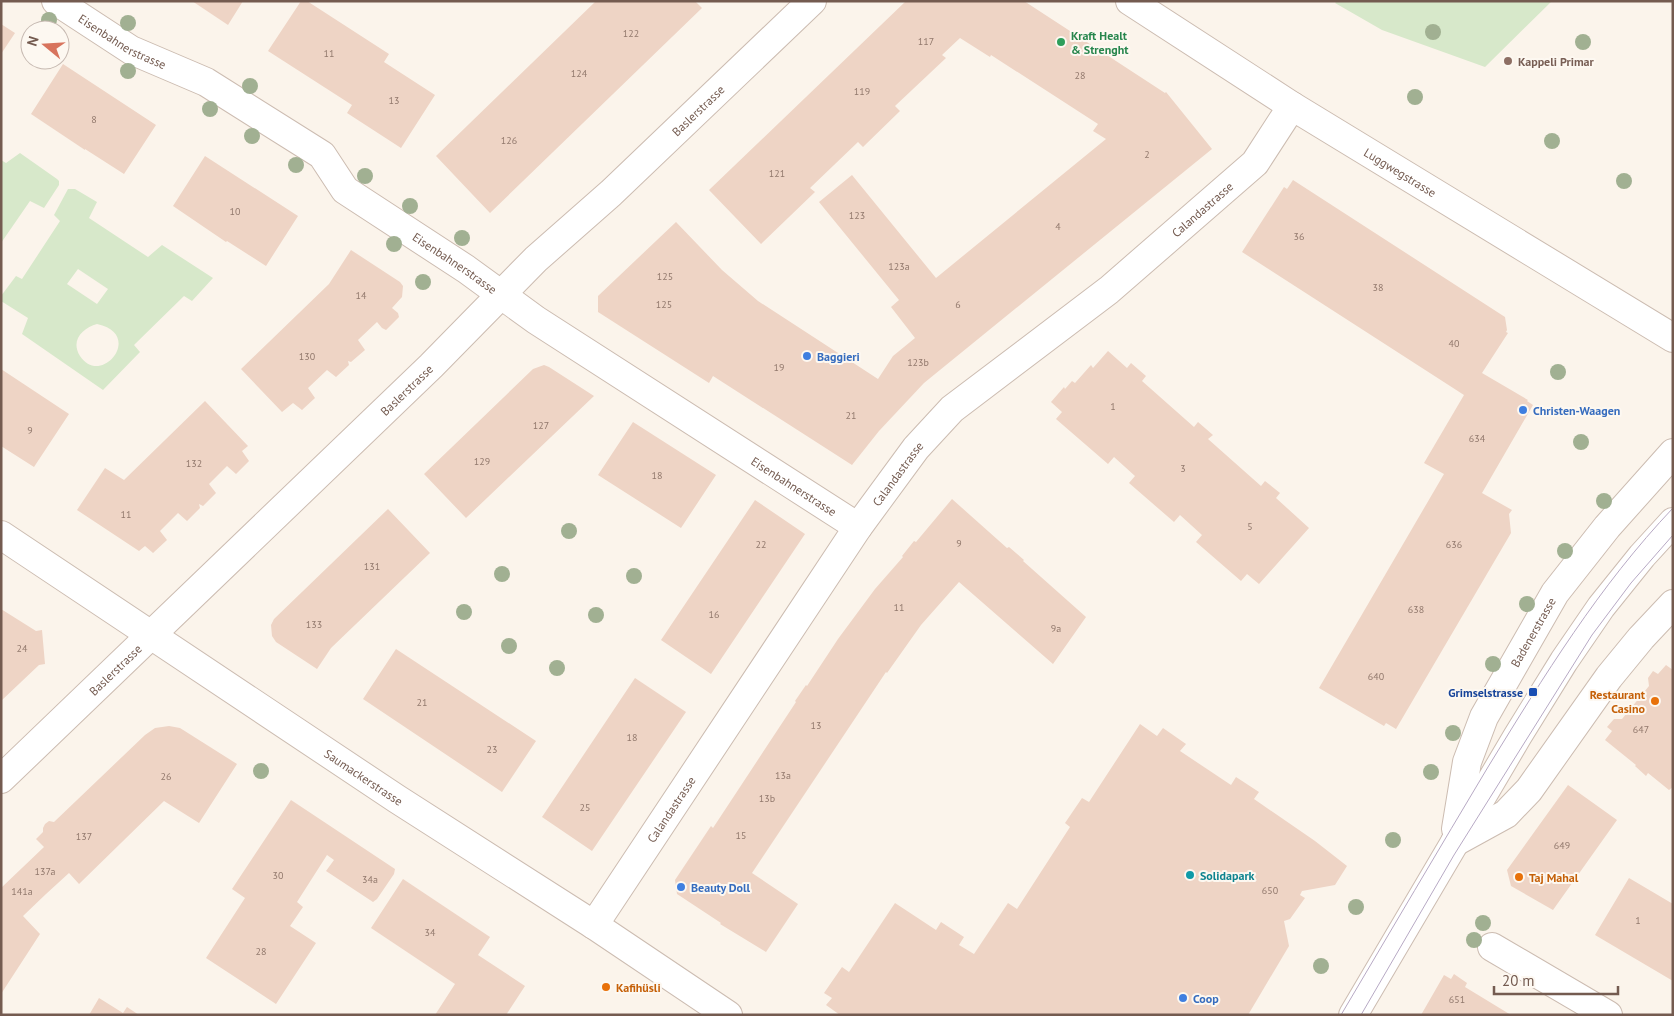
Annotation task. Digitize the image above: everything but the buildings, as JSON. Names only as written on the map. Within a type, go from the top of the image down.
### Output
[{"type":"street","name":"Eisenbahnerstrasse","points":[[56,1],[132,50],[206,82],[322,155],[345,190],[466,269],[536,320],[858,527]]},
{"type":"street","name":"Baslerstrasse","points":[[1,779],[431,366],[536,259],[612,193],[812,1]]},
{"type":"street","name":"Luggwegstrasse","points":[[1130,1],[1292,106],[1673,338]]},
{"type":"street","name":"Calandastrasse","points":[[594,925],[858,527],[916,448],[952,409],[1109,290],[1255,164],[1292,106]]},
{"type":"street","name":"Badenerstrasse","points":[[1454,843],[1466,762],[1484,717],[1555,593],[1607,527],[1673,453]]},
{"type":"street","name":"Badenerstrasse","points":[[1353,1015],[1517,737],[1570,653],[1618,585],[1673,522]]},
{"type":"street","name":"Saumackerstrasse","points":[[1,535],[217,677],[397,799],[594,925],[728,1015]]},
{"type":"street","points":[[1454,843],[1506,814],[1529,790],[1609,677],[1641,638],[1673,604]]},
{"type":"street","points":[[1492,947],[1608,1015]]},
{"type":"green space","points":[[1337,1],[1552,1],[1485,67],[1382,30],[1335,3]]},
{"type":"green space","points":[[20,153],[57,179],[59,185],[44,208],[30,201],[1,243],[1,160],[6,163]]},
{"type":"green space","points":[[68,189],[75,189],[97,202],[89,218],[148,257],[162,245],[213,278],[192,301],[184,296],[134,345],[140,352],[103,390],[22,334],[28,318],[1,301],[1,296],[16,276],[22,279],[60,221],[54,215]],"holes":[[[78,269],[108,289],[97,304],[67,284]],[[97,324],[111,330],[118,338],[118,347],[114,356],[107,363],[98,366],[89,364],[80,356],[76,345],[83,332]]]},
{"type":"tram line","points":[[1341,1015],[1530,699],[1597,600],[1646,538],[1673,508]]},
{"type":"tram line","points":[[1361,1015],[1454,855],[1592,635],[1631,583],[1673,535]]},
{"type":"place","name":"Kraft Healt & Strenght","points":[[1061,42]]},
{"type":"place","name":"Kappeli Primar","points":[[1508,61]]},
{"type":"place","name":"Baggieri","points":[[807,356]]},
{"type":"place","name":"Christen-Waagen","points":[[1523,410]]},
{"type":"place","name":"Grimselstrasse","points":[[1533,692]]},
{"type":"place","name":"Restaurant Casino","points":[[1655,701]]},
{"type":"place","name":"Solidapark","points":[[1190,875]]},
{"type":"place","name":"Taj Mahal","points":[[1519,877]]},
{"type":"place","name":"Beauty Doll","points":[[681,887]]},
{"type":"place","name":"Kafihüsli","points":[[606,987]]},
{"type":"place","name":"Coop","points":[[1183,998]]}]
